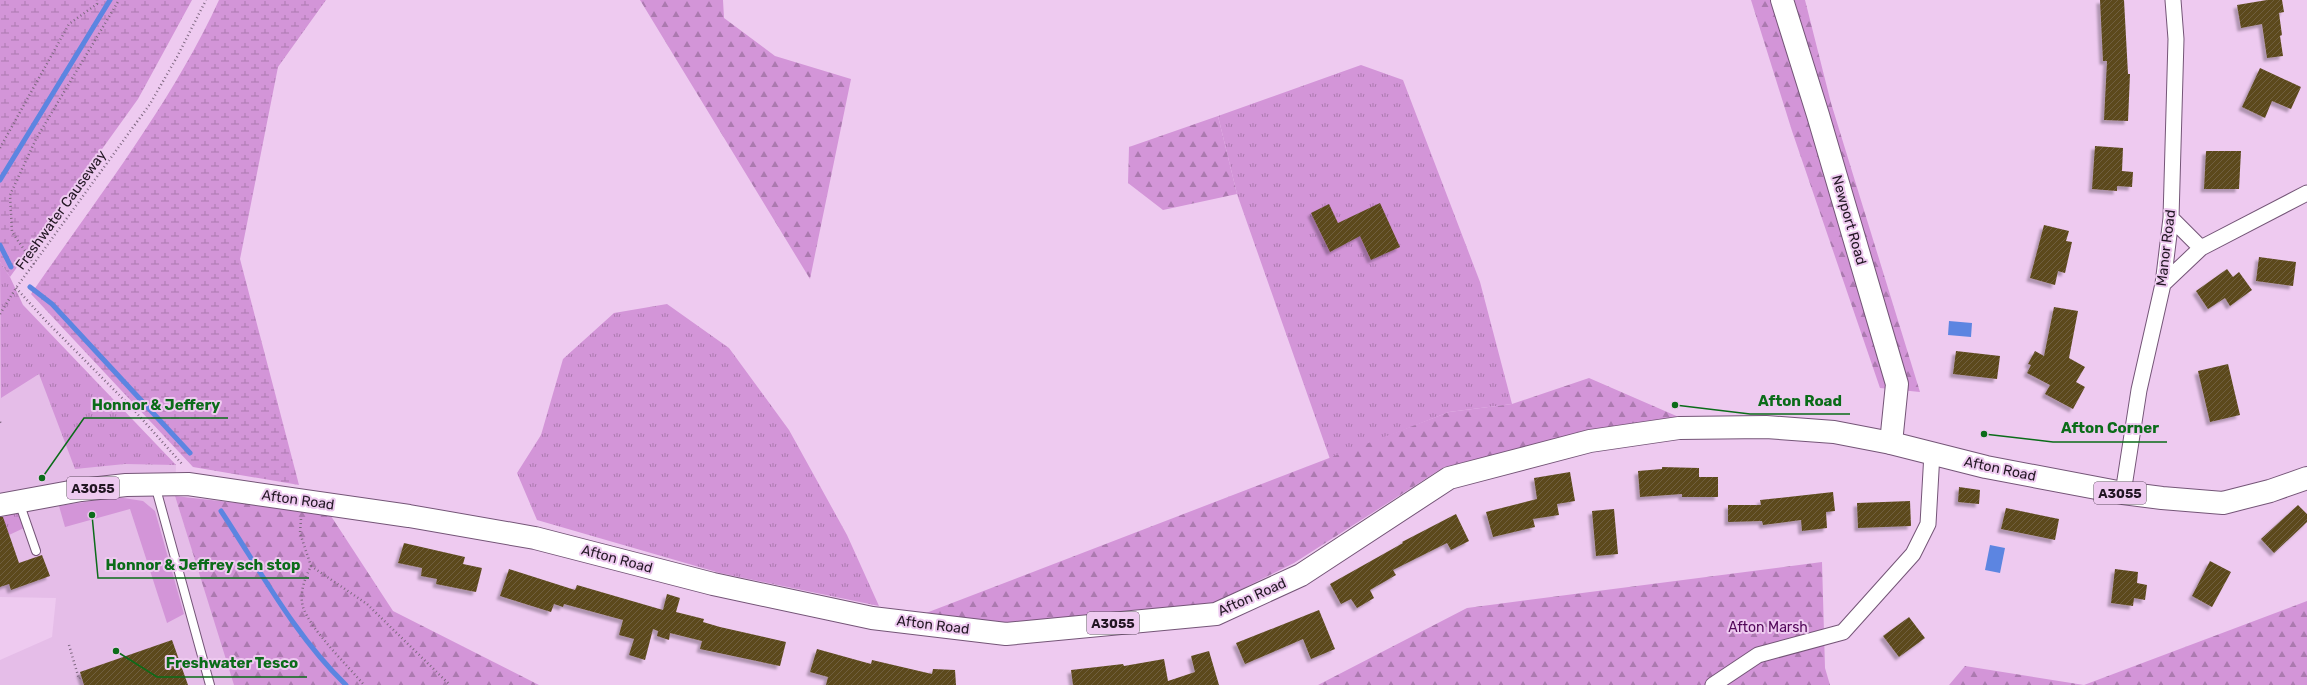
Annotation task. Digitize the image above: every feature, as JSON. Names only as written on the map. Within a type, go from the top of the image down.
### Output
[{"type":"main road","name":"Newport Road","points":[[1782,0],[1818,115],[1897,384],[1892,443]]},
{"type":"main road","name":"Afton Road","points":[[9,503],[81,490],[126,485],[188,484],[535,538],[713,584],[872,618],[1006,634],[1216,614],[1301,575],[1449,478],[1590,441],[1679,428],[1766,427],[1834,432],[1892,443],[1986,467],[2123,494],[2222,503],[2270,491],[2307,478]]},
{"type":"street","name":"Manor Road","points":[[2123,494],[2139,390],[2162,284],[2172,218],[2176,39],[2173,0]]},
{"type":"street","points":[[2162,284],[2201,248],[2307,193]]},
{"type":"street","points":[[2172,218],[2201,248]]},
{"type":"street","points":[[1713,685],[1758,655],[1843,632],[1913,554],[1928,524],[1932,453]]},
{"type":"lane","points":[[155,484],[210,685]]},
{"type":"lane","points":[[9,503],[36,551]]},
{"type":"path","points":[[0,148],[69,24],[97,4],[97,0]]},
{"type":"path","points":[[34,264],[12,232],[10,196],[36,139],[119,0]]},
{"type":"path","name":"Freshwater Causeway","points":[[188,484],[182,462],[16,288],[150,104],[178,57],[206,0]]},
{"type":"path","points":[[0,314],[16,288]]},
{"type":"path","points":[[303,501],[300,532],[311,566],[367,604],[450,685]]},
{"type":"path","points":[[311,566],[303,583],[303,607],[313,625],[364,685]]},
{"type":"path","points":[[69,645],[79,679],[81,677]]},
{"type":"shaded area","points":[[23,305],[176,465],[175,496],[235,685],[0,685],[0,660],[52,637],[56,598],[0,597],[0,327]]},
{"type":"green space","points":[[0,0],[192,0],[138,99],[10,277],[0,262]]},
{"type":"green space","points":[[219,0],[326,0],[278,67],[240,259],[299,485],[193,467],[31,294],[156,114],[200,38]]},
{"type":"green space","points":[[640,0],[723,0],[724,18],[775,56],[851,79],[810,279]]},
{"type":"green space","points":[[1751,0],[1805,0],[1831,103],[1920,392],[1880,388],[1792,131]]},
{"type":"green space","points":[[1361,65],[1403,80],[1480,282],[1512,404],[1449,412],[1330,459],[1237,194],[1218,116]]},
{"type":"green space","points":[[1218,116],[1237,194],[1163,210],[1128,183],[1129,147]]},
{"type":"green space","points":[[0,262],[10,277],[23,305],[176,465],[125,464],[75,469],[39,374],[1,398]]},
{"type":"green space","points":[[667,304],[729,348],[789,430],[847,535],[879,606],[720,573],[537,520],[517,473],[541,435],[563,359],[614,313]]},
{"type":"green space","points":[[1589,378],[1681,418],[1591,432],[1444,467],[1294,563],[1210,605],[1101,613],[1009,626],[926,613],[1449,412],[1512,404]]},
{"type":"green space","points":[[175,496],[329,513],[393,611],[539,685],[234,685]]},
{"type":"green space","points":[[117,497],[143,501],[155,511],[184,614],[167,623],[130,509],[65,527],[59,506]]},
{"type":"green space","points":[[19,512],[24,528],[9,535],[0,518]]},
{"type":"green space","name":"Afton Marsh","points":[[1822,562],[1825,668],[1830,685],[1318,685],[1467,608]]},
{"type":"green space","points":[[2307,601],[2307,685],[2084,685]]},
{"type":"green space","points":[[1965,666],[2084,685],[1949,685]]},
{"type":"water","points":[[1949,321],[1972,323],[1971,337],[1948,335]]},
{"type":"water","points":[[1990,545],[2005,548],[2000,573],[1985,570]]},
{"type":"building","points":[[2100,0],[2124,0],[2128,74],[2130,74],[2128,121],[2104,120],[2107,61],[2103,61]]},
{"type":"building","points":[[2267,0],[2282,0],[2284,12],[2279,13],[2283,56],[2267,58],[2262,24],[2241,28],[2237,5]]},
{"type":"building","points":[[2260,68],[2301,87],[2291,109],[2272,101],[2265,118],[2242,107]]},
{"type":"building","points":[[2095,146],[2123,148],[2122,171],[2133,172],[2132,187],[2117,186],[2117,191],[2092,189]]},
{"type":"building","points":[[2206,151],[2241,151],[2239,189],[2204,189]]},
{"type":"building","points":[[1380,203],[1400,247],[1371,260],[1360,236],[1330,252],[1311,213],[1329,204],[1338,223]]},
{"type":"building","points":[[2044,225],[2069,231],[2066,241],[2072,242],[2065,273],[2058,271],[2055,285],[2030,278]]},
{"type":"building","points":[[2259,257],[2296,262],[2293,286],[2256,281]]},
{"type":"building","points":[[2227,269],[2233,277],[2239,272],[2252,290],[2230,306],[2225,298],[2208,309],[2196,291]]},
{"type":"building","points":[[2054,307],[2078,311],[2069,358],[2085,367],[2076,382],[2085,387],[2073,409],[2045,394],[2050,385],[2027,373],[2031,365],[2028,364],[2035,351],[2044,356]]},
{"type":"building","points":[[1956,351],[2000,356],[1997,379],[1953,374]]},
{"type":"building","points":[[2228,364],[2240,415],[2210,422],[2198,371]]},
{"type":"building","points":[[1662,467],[1699,468],[1699,477],[1718,477],[1718,497],[1682,497],[1682,494],[1640,497],[1638,471],[1662,469]]},
{"type":"building","points":[[1570,472],[1575,501],[1557,504],[1559,515],[1533,519],[1535,527],[1493,537],[1486,512],[1537,499],[1534,478]]},
{"type":"building","points":[[1959,487],[1980,490],[1979,504],[1958,502]]},
{"type":"building","points":[[1833,492],[1835,511],[1826,512],[1827,528],[1802,531],[1801,520],[1763,525],[1762,521],[1728,522],[1728,505],[1761,505],[1760,500]]},
{"type":"building","points":[[1910,501],[1911,526],[1858,528],[1857,503]]},
{"type":"building","points":[[2298,505],[2307,514],[2307,522],[2274,553],[2261,539]]},
{"type":"building","points":[[2006,508],[2059,519],[2055,540],[2001,529]]},
{"type":"building","points":[[1614,509],[1618,554],[1596,556],[1592,511]]},
{"type":"building","points":[[1456,514],[1469,541],[1451,550],[1447,543],[1393,570],[1396,575],[1370,590],[1374,598],[1357,608],[1351,599],[1341,604],[1330,584],[1403,543],[1402,542]]},
{"type":"building","points":[[0,517],[3,517],[19,563],[42,555],[50,576],[11,590],[9,584],[0,587]]},
{"type":"building","points":[[404,543],[465,557],[463,564],[482,568],[476,592],[436,584],[437,579],[421,576],[422,568],[398,563]]},
{"type":"building","points":[[2210,561],[2231,572],[2212,607],[2192,596]]},
{"type":"building","points":[[509,569],[575,590],[577,585],[663,610],[667,594],[680,598],[676,612],[704,619],[703,622],[720,627],[786,642],[780,666],[700,649],[702,641],[670,633],[669,640],[657,636],[658,631],[653,629],[645,660],[629,655],[634,639],[619,635],[623,620],[564,604],[563,607],[554,604],[551,612],[500,596]]},
{"type":"building","points":[[2115,569],[2138,572],[2137,583],[2147,585],[2145,600],[2134,598],[2133,606],[2111,603]]},
{"type":"building","points":[[1319,610],[1335,649],[1311,659],[1303,639],[1245,664],[1236,643]]},
{"type":"building","points":[[1909,617],[1925,638],[1899,657],[1883,636]]},
{"type":"building","points":[[172,640],[188,685],[84,685],[80,672]]},
{"type":"building","points":[[817,649],[871,664],[872,660],[932,674],[933,669],[955,670],[956,685],[826,685],[828,677],[810,672]]},
{"type":"building","points":[[1209,651],[1219,685],[1073,685],[1071,670],[1123,664],[1124,666],[1164,659],[1168,681],[1195,672],[1191,656]]},
{"type":"waterway","points":[[0,180],[110,0]]},
{"type":"waterway","points":[[0,245],[11,267]]},
{"type":"waterway","points":[[30,287],[52,304],[190,453]]},
{"type":"waterway","points":[[221,511],[294,624],[310,645],[346,685]]},
{"type":"place","name":"Afton Road","points":[[1675,405]]},
{"type":"place","name":"Afton Corner","points":[[1984,434]]},
{"type":"place","name":"Honnor & Jeffery","points":[[42,478]]},
{"type":"place","name":"Honnor & Jeffrey sch stop","points":[[92,515]]},
{"type":"place","name":"Freshwater Tesco","points":[[116,651]]}]
